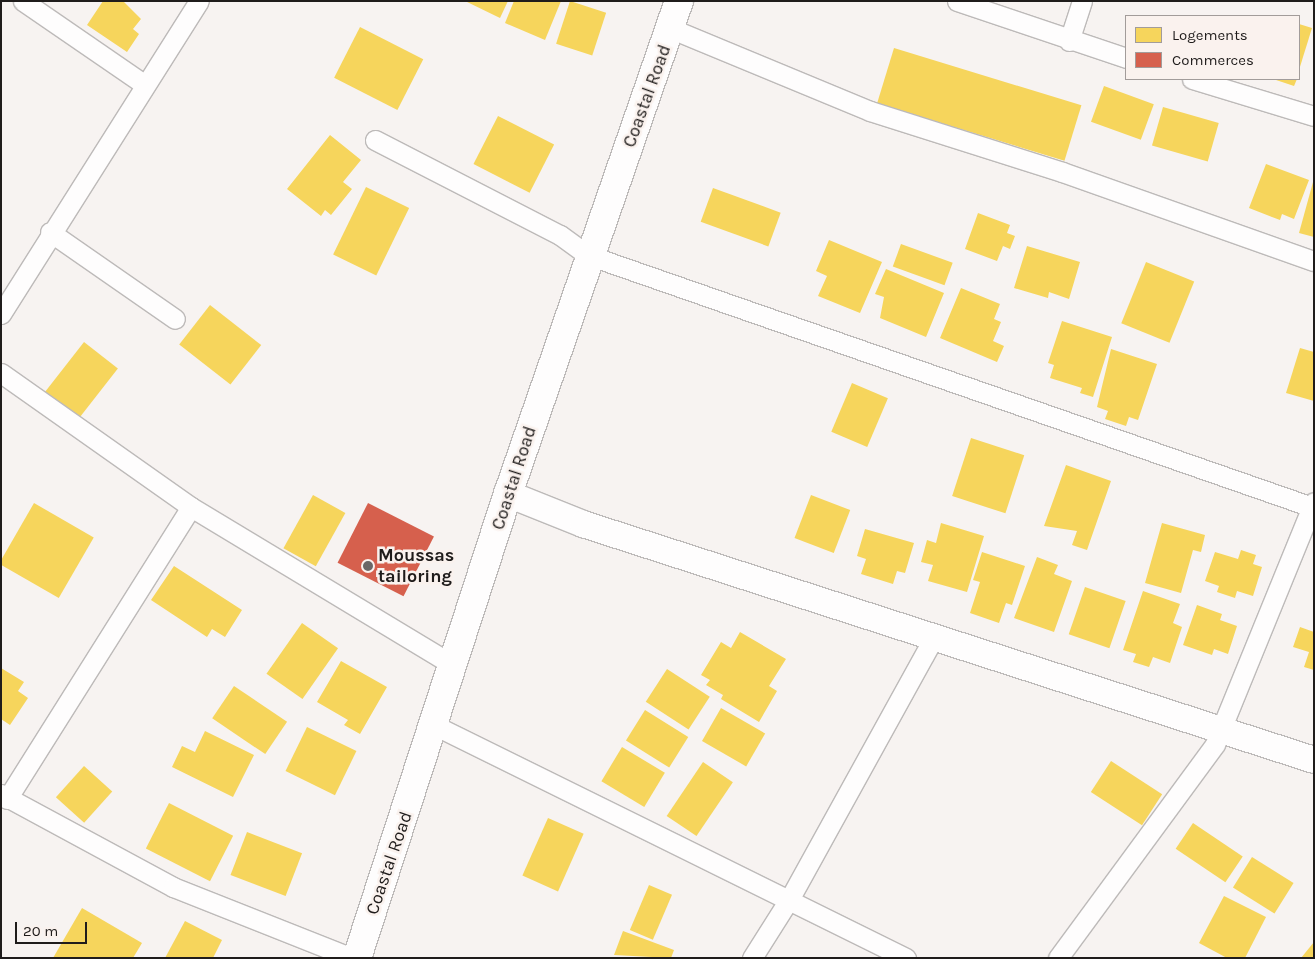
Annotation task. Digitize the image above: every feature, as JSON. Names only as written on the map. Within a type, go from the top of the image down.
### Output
[{"type":"main road","name":"Coastal Road","points":[[357,958],[436,726],[508,494],[588,255],[672,29],[679,1]]},
{"type":"street","points":[[23,1],[145,85]]},
{"type":"street","points":[[1,314],[50,232],[199,1]]},
{"type":"street","points":[[957,1],[1069,41],[1125,58]]},
{"type":"street","points":[[1069,41],[1082,1]]},
{"type":"street","points":[[672,29],[870,111],[1062,172],[1314,261]]},
{"type":"street","points":[[1195,80],[1314,116]]},
{"type":"street","points":[[375,140],[560,235],[588,255],[1313,505],[1222,730],[1058,958]]},
{"type":"street","points":[[50,232],[175,319]]},
{"type":"street","points":[[1,373],[191,507],[455,666]]},
{"type":"street","points":[[508,494],[583,524],[934,635],[1314,760]]},
{"type":"street","points":[[191,507],[4,796],[173,887],[352,958]]},
{"type":"street","points":[[752,958],[790,898],[934,635]]},
{"type":"street","points":[[436,726],[790,898],[906,958]]},
{"type":"building: Logements","points":[[103,1],[123,1],[141,19],[133,29],[139,34],[127,52],[87,25]]},
{"type":"building: Logements","points":[[465,1],[508,1],[500,18]]},
{"type":"building: Logements","points":[[514,1],[561,1],[545,40],[505,23]]},
{"type":"building: Logements","points":[[570,1],[606,13],[592,56],[556,44]]},
{"type":"building: Logements","points":[[1300,24],[1312,28],[1300,67]]},
{"type":"building: Logements","points":[[360,27],[423,59],[397,110],[334,78]]},
{"type":"building: Logements","points":[[894,48],[1081,105],[1064,161],[877,103]]},
{"type":"building: Logements","points":[[1276,80],[1297,80],[1294,86]]},
{"type":"building: Logements","points":[[1104,86],[1154,104],[1141,140],[1091,122]]},
{"type":"building: Logements","points":[[1163,107],[1219,123],[1208,161],[1152,145]]},
{"type":"building: Logements","points":[[498,116],[554,145],[530,193],[473,164]]},
{"type":"building: Logements","points":[[330,135],[361,160],[343,182],[352,189],[331,215],[325,210],[321,216],[287,189]]},
{"type":"building: Logements","points":[[1266,164],[1309,180],[1294,219],[1282,214],[1280,220],[1249,208]]},
{"type":"building: Logements","points":[[1314,182],[1314,237],[1299,233]]},
{"type":"building: Logements","points":[[366,187],[409,208],[376,275],[333,254]]},
{"type":"building: Logements","points":[[713,188],[781,213],[768,246],[701,222]]},
{"type":"building: Logements","points":[[978,213],[1010,225],[1007,233],[1015,236],[1010,249],[1003,246],[997,261],[965,249]]},
{"type":"building: Logements","points":[[829,240],[882,262],[860,313],[818,296],[827,276],[816,271]]},
{"type":"building: Logements","points":[[901,244],[953,263],[944,285],[893,267]]},
{"type":"building: Logements","points":[[1027,246],[1080,262],[1069,299],[1049,292],[1048,298],[1014,288]]},
{"type":"building: Logements","points":[[1146,262],[1194,281],[1169,343],[1121,323]]},
{"type":"building: Logements","points":[[886,269],[944,293],[926,337],[880,318],[884,297],[875,294]]},
{"type":"building: Logements","points":[[961,288],[1000,304],[994,319],[1001,322],[993,341],[1004,346],[997,362],[940,338]]},
{"type":"building: Logements","points":[[210,305],[261,345],[230,384],[179,344]]},
{"type":"building: Logements","points":[[1062,321],[1112,337],[1093,397],[1080,393],[1082,388],[1050,378],[1054,365],[1048,363]]},
{"type":"building: Logements","points":[[84,342],[118,368],[78,420],[44,393]]},
{"type":"building: Logements","points":[[1300,348],[1314,352],[1314,401],[1286,393]]},
{"type":"building: Logements","points":[[1111,349],[1157,364],[1138,420],[1129,417],[1126,426],[1105,419],[1108,411],[1097,407]]},
{"type":"building: Logements","points":[[852,383],[888,398],[867,447],[831,432]]},
{"type":"building: Logements","points":[[971,438],[1024,455],[1005,513],[952,496]]},
{"type":"building: Logements","points":[[1066,465],[1111,481],[1087,550],[1072,545],[1077,531],[1044,526]]},
{"type":"building: Logements","points":[[313,495],[345,513],[316,566],[283,548]]},
{"type":"building: Logements","points":[[811,495],[850,510],[834,553],[795,538]]},
{"type":"building: Logements","points":[[34,503],[94,538],[59,598],[1,565],[1,560]]},
{"type":"building: Logements","points":[[941,523],[984,536],[967,592],[928,581],[933,565],[921,562],[927,540],[936,543]]},
{"type":"building: Logements","points":[[1162,523],[1205,535],[1201,552],[1193,550],[1181,593],[1145,583]]},
{"type":"building: Logements","points":[[865,529],[914,543],[905,573],[897,571],[893,584],[861,574],[866,559],[857,556]]},
{"type":"building: Logements","points":[[1241,550],[1256,555],[1253,564],[1262,567],[1253,596],[1237,591],[1235,598],[1217,592],[1219,586],[1205,581],[1215,552],[1238,559]]},
{"type":"building: Logements","points":[[982,552],[1025,566],[1012,605],[1006,603],[999,623],[970,613],[980,582],[973,580]]},
{"type":"building: Logements","points":[[1037,557],[1058,565],[1054,574],[1072,581],[1054,632],[1014,618]]},
{"type":"building: Logements","points":[[174,566],[242,610],[225,637],[212,629],[207,637],[151,600]]},
{"type":"building: Logements","points":[[1085,587],[1126,601],[1109,648],[1069,634]]},
{"type":"building: Logements","points":[[1143,591],[1180,604],[1173,623],[1182,627],[1170,663],[1153,657],[1149,667],[1133,662],[1136,654],[1123,650]]},
{"type":"building: Logements","points":[[1197,605],[1222,614],[1220,620],[1237,626],[1228,654],[1214,649],[1212,655],[1183,645]]},
{"type":"building: Logements","points":[[302,623],[338,648],[302,699],[266,674]]},
{"type":"building: Logements","points":[[1300,627],[1314,632],[1314,670],[1304,667],[1309,652],[1293,647]]},
{"type":"building: Logements","points":[[740,632],[786,659],[769,686],[777,691],[759,722],[721,699],[723,695],[706,685],[710,680],[701,675],[721,642],[731,648]]},
{"type":"building: Logements","points":[[341,661],[387,687],[360,734],[344,725],[348,720],[317,702]]},
{"type":"building: Logements","points":[[1,668],[24,682],[18,691],[28,698],[10,725],[1,719]]},
{"type":"building: Logements","points":[[667,669],[710,697],[689,729],[646,702]]},
{"type":"building: Logements","points":[[234,686],[287,722],[265,754],[212,718]]},
{"type":"building: Logements","points":[[721,708],[765,734],[746,766],[702,741]]},
{"type":"building: Logements","points":[[645,710],[688,737],[669,768],[626,741]]},
{"type":"building: Logements","points":[[307,727],[356,751],[335,795],[286,771]]},
{"type":"building: Logements","points":[[205,731],[254,755],[233,797],[172,767],[182,746],[195,752]]},
{"type":"building: Logements","points":[[622,747],[665,773],[644,807],[601,781]]},
{"type":"building: Logements","points":[[1111,761],[1162,794],[1142,825],[1091,792]]},
{"type":"building: Logements","points":[[703,762],[733,782],[696,836],[667,816]]},
{"type":"building: Logements","points":[[84,766],[112,791],[84,823],[56,797]]},
{"type":"building: Logements","points":[[169,803],[233,836],[210,881],[146,848]]},
{"type":"building: Logements","points":[[548,818],[584,834],[558,891],[522,876]]},
{"type":"building: Logements","points":[[1193,823],[1243,857],[1225,882],[1176,849]]},
{"type":"building: Logements","points":[[247,832],[302,853],[286,896],[231,875]]},
{"type":"building: Logements","points":[[1252,857],[1294,883],[1274,913],[1233,888]]},
{"type":"building: Logements","points":[[649,885],[672,895],[653,940],[630,930]]},
{"type":"building: Logements","points":[[1224,896],[1266,917],[1245,958],[1227,958],[1199,943]]},
{"type":"building: Logements","points":[[82,908],[142,943],[133,958],[53,958]]},
{"type":"building: Logements","points":[[185,921],[222,940],[213,958],[165,958]]},
{"type":"building: Logements","points":[[623,931],[674,950],[671,958],[614,955]]},
{"type":"building: Logements","points":[[1314,942],[1314,958],[1301,958]]},
{"type":"building: Commerces","points":[[368,503],[434,537],[404,596],[338,563]]},
{"type":"place","name":"Moussas tailoring","points":[[368,566]]}]
